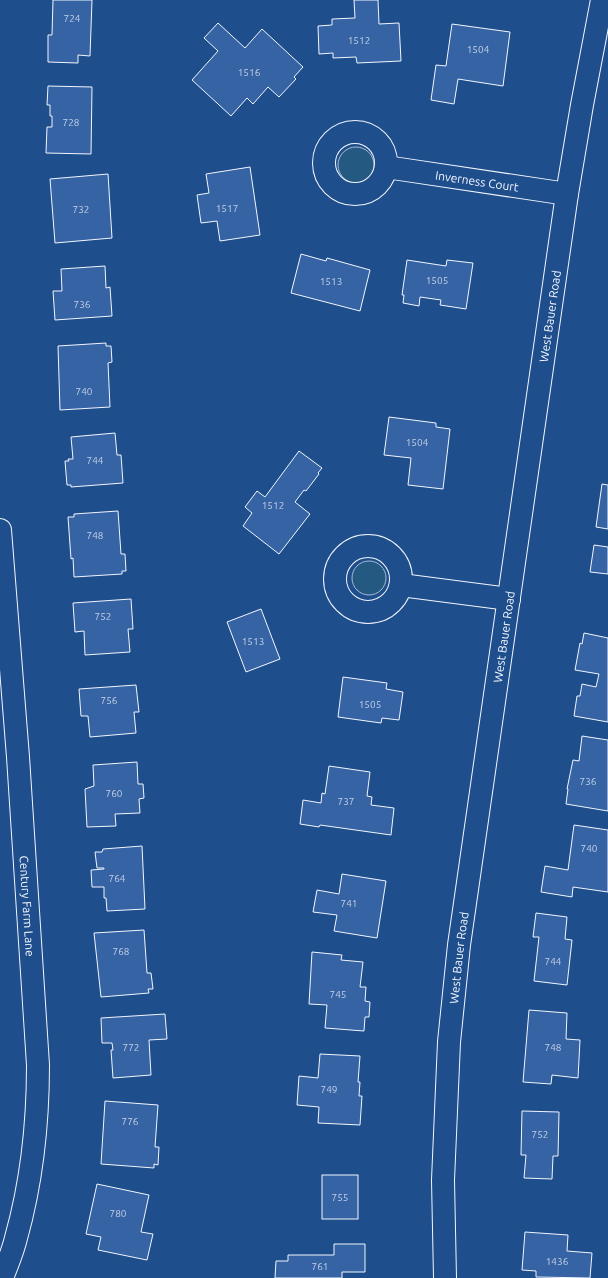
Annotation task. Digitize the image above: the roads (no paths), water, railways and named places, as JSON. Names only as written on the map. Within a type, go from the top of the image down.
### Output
[{"type":"street","name":"West Bauer Road","points":[[445,1278],[443,1180],[450,1034],[459,945],[567,194],[602,0]]},
{"type":"street","name":"Inverness Court","points":[[386,167],[567,194]]},
{"type":"street","name":"Century Farm Lane","points":[[0,530],[18,765],[38,1066],[38,1105],[35,1143],[28,1187],[16,1239],[2,1278]]},
{"type":"street","points":[[401,584],[509,599]]}]
